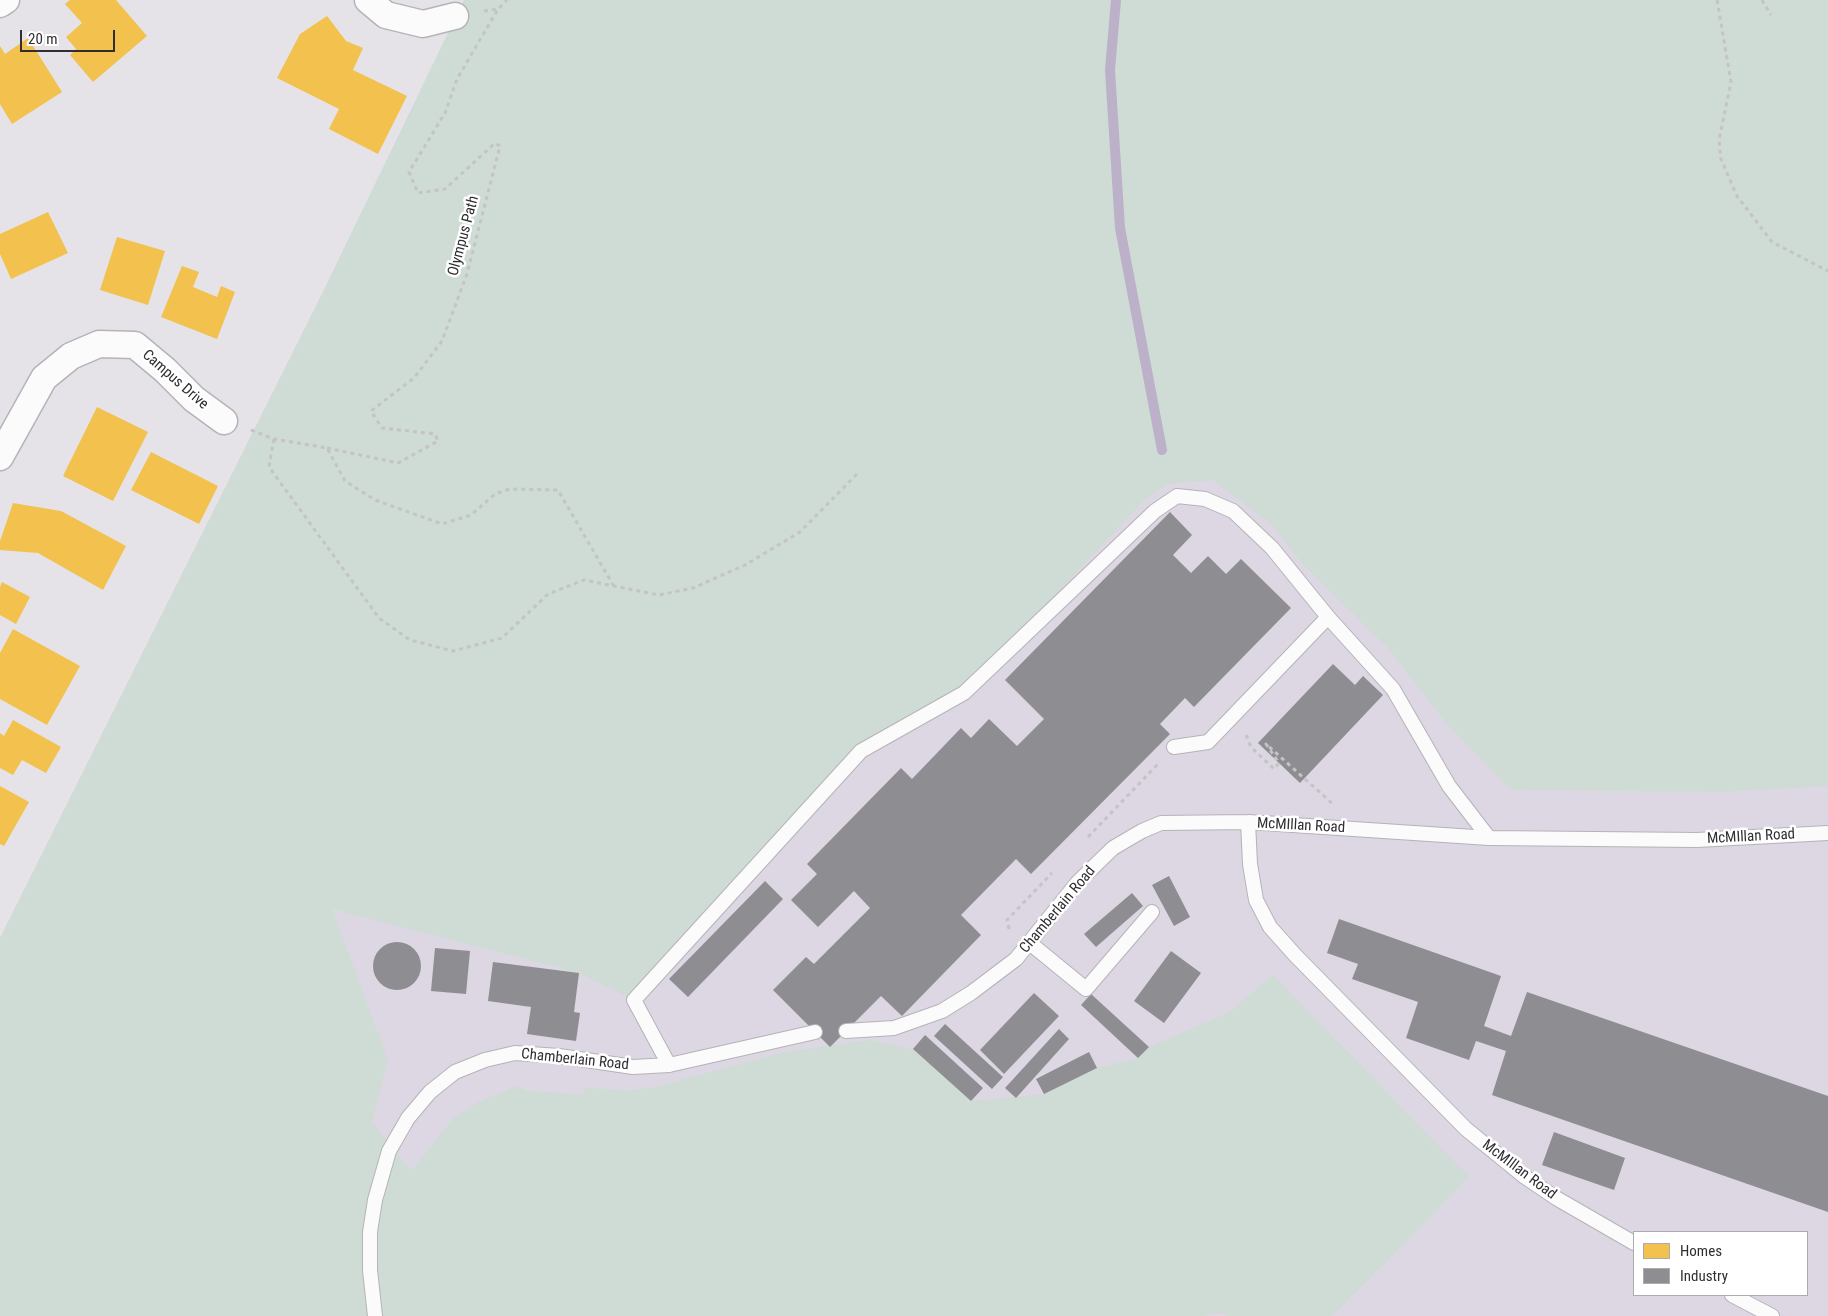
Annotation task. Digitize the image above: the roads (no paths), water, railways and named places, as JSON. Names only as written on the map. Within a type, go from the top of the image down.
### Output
[{"type":"street","points":[[0,4],[6,0]]},
{"type":"street","points":[[368,0],[386,15],[423,24],[455,16]]},
{"type":"street","name":"Campus Drive","points":[[0,456],[44,378],[71,356],[99,344],[135,345],[165,370],[194,399],[224,421]]},
{"type":"lane","points":[[669,1065],[634,1000],[861,751],[964,693],[1155,511],[1177,496],[1205,499],[1233,510],[1272,548],[1328,617],[1393,690],[1449,786],[1489,838]]},
{"type":"lane","points":[[1174,747],[1208,742],[1328,617]]},
{"type":"lane","name":"McMIllan Road","points":[[1633,1243],[1556,1198],[1488,1147],[1466,1128],[1295,955],[1270,927],[1256,900],[1250,864],[1248,822],[1489,838],[1697,840],[1828,833]]},
{"type":"lane","name":"Chamberlain Road","points":[[846,1031],[894,1028],[942,1011],[971,994],[1016,959],[1031,944],[1078,882],[1113,848],[1142,831],[1161,824],[1248,822]]},
{"type":"lane","points":[[1031,944],[1086,989],[1152,912]]},
{"type":"lane","name":"Chamberlain Road","points":[[375,1316],[370,1270],[370,1232],[375,1200],[389,1151],[408,1118],[430,1092],[455,1072],[485,1060],[515,1053],[559,1056],[633,1067],[669,1065],[815,1032]]},
{"type":"lane","points":[[1734,1296],[1772,1316]]},
{"type":"waterway","points":[[1116,0],[1110,70],[1120,228],[1162,450]]}]
